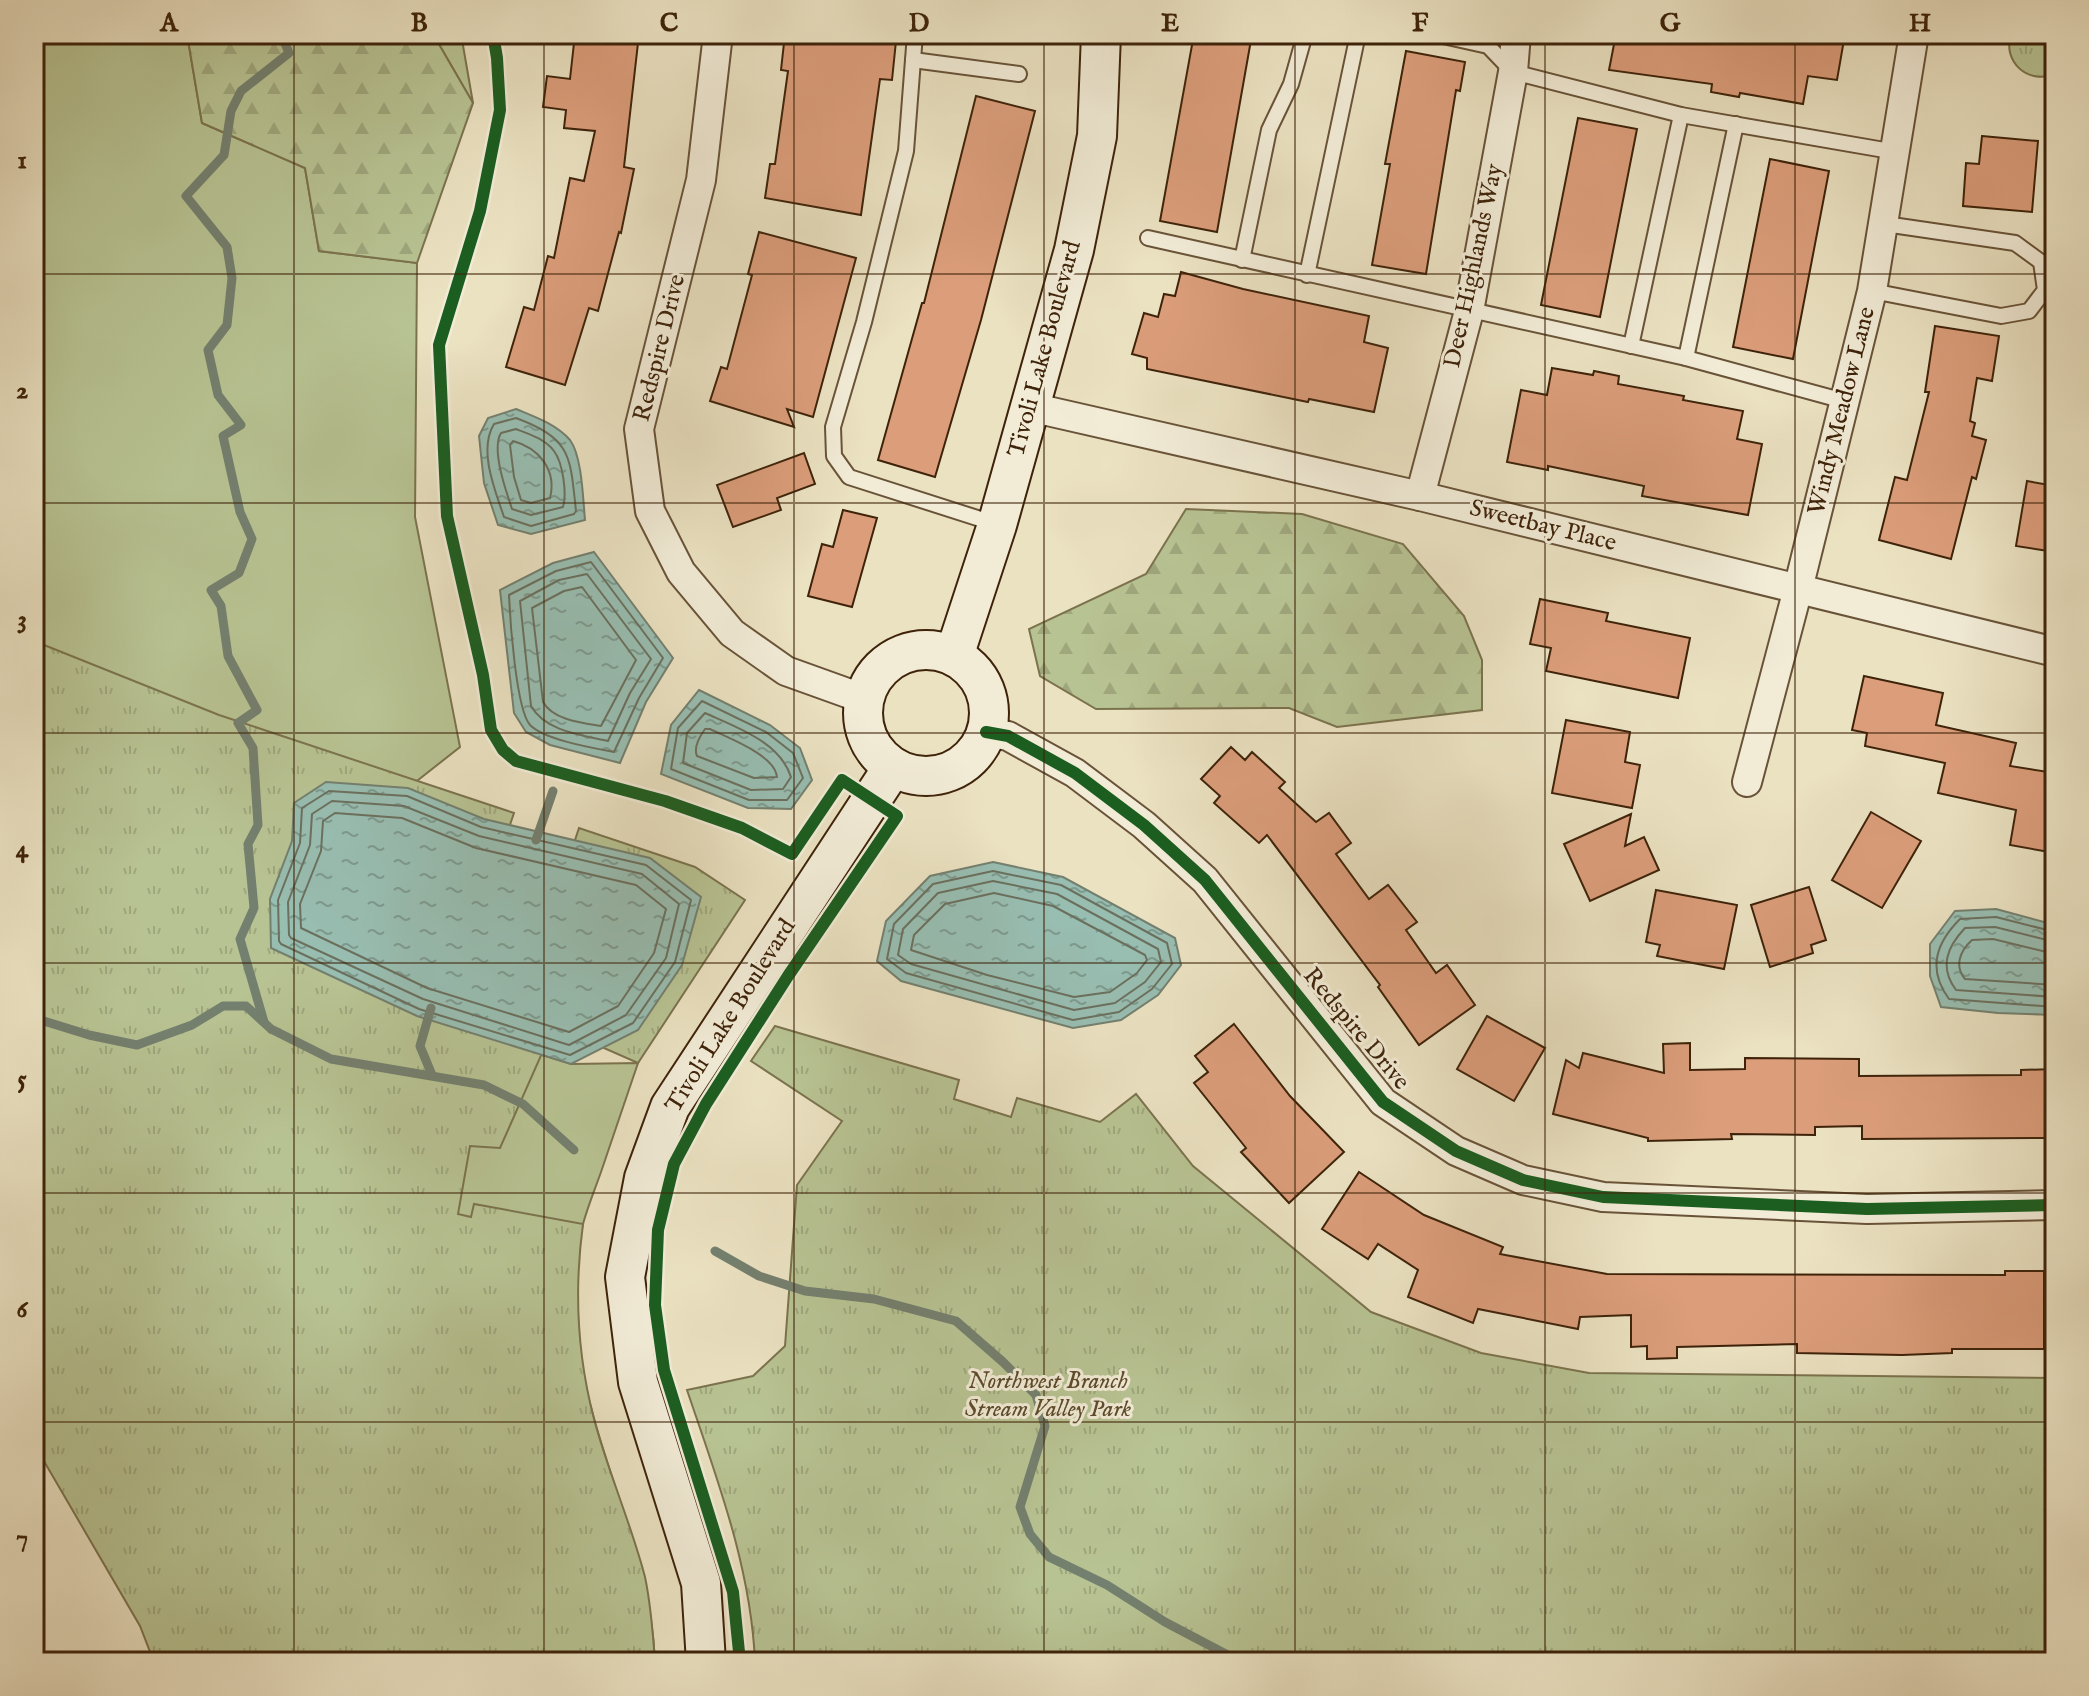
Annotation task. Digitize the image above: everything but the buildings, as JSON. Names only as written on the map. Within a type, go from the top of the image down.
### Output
[{"type":"street","name":"Redspire Drive","points":[[718,34],[701,180],[639,429],[650,511],[681,572],[732,633],[786,671],[864,699]]},
{"type":"street","name":"Tivoli Lake Boulevard","points":[[954,656],[997,525],[1074,250],[1097,136],[1101,34]]},
{"type":"street","name":"Deer Highlands Way","points":[[1420,496],[1469,311],[1513,72],[1516,34]]},
{"type":"street","name":"Windy Meadow Lane","points":[[1747,782],[1872,291],[1914,34]]},
{"type":"street","name":"Sweetbay Place","points":[[1030,407],[1420,496],[2055,652]]},
{"type":"street","points":[[917,651],[936,651],[954,656],[980,680],[987,696],[989,714],[986,732],[978,749],[965,763],[948,772],[930,776],[911,774],[893,767],[878,754],[868,738],[863,719],[864,699],[871,681],[883,667],[899,656],[917,651]]},
{"type":"street","name":"Redspire Drive","points":[[986,732],[1008,736],[1075,773],[1155,834],[1205,880],[1383,1102],[1456,1151],[1523,1180],[1603,1197],[1867,1209],[2055,1205]]},
{"type":"street","name":"Tivoli Lake Boulevard","points":[[706,1662],[701,1583],[638,1382],[625,1277],[644,1178],[670,1107],[893,767]]},
{"type":"lane","points":[[915,34],[906,151],[864,322],[833,427],[834,456],[849,477],[997,525]]},
{"type":"lane","points":[[1242,260],[1269,130],[1291,84],[1305,34]]},
{"type":"lane","points":[[1307,275],[1358,34]]},
{"type":"lane","points":[[1434,34],[1488,46],[1513,72],[1681,115],[1896,152]]},
{"type":"lane","points":[[913,60],[1019,74]]},
{"type":"lane","points":[[1631,346],[1681,115]]},
{"type":"lane","points":[[1686,358],[1736,124]]},
{"type":"lane","points":[[1872,291],[2001,316],[2029,311],[2045,290],[2041,262],[2015,243],[1885,224]]},
{"type":"lane","points":[[1148,238],[1686,358],[1844,401]]},
{"type":"green space","points":[[34,34],[187,34],[202,123],[305,168],[319,251],[417,263],[415,517],[460,747],[408,788],[417,1016],[571,1064],[638,1063],[583,1224],[575,1298],[583,1374],[604,1453],[641,1568],[655,1662],[34,886]]},
{"type":"green space","points":[[187,34],[433,34],[473,103],[417,263],[319,251],[305,168],[202,123]]},
{"type":"green space","points":[[433,34],[461,34],[473,103]]},
{"type":"green space","points":[[2011,34],[2055,34],[2055,74],[2035,76],[2020,69],[2010,54]]},
{"type":"green space","points":[[1186,509],[1302,514],[1403,544],[1464,616],[1482,660],[1482,710],[1337,727],[1289,708],[1096,709],[1040,676],[1029,629],[1146,574]]},
{"type":"green space","points":[[34,641],[219,715],[514,813],[497,863],[560,885],[579,828],[695,867],[745,900],[638,1063],[554,1026],[500,1148],[470,1146],[458,1214],[471,1217],[474,1204],[583,1224],[578,1298],[588,1395],[645,1577],[655,1662],[154,1662],[140,1626],[34,1444]]},
{"type":"green space","name":"Northwest Branch Stream Valley Park","points":[[775,1026],[959,1080],[954,1099],[1011,1117],[1017,1098],[1100,1122],[1136,1094],[1193,1166],[1371,1312],[1481,1353],[1589,1373],[2055,1378],[2055,1662],[755,1662],[740,1558],[687,1390],[753,1376],[785,1346],[797,1185],[842,1121],[751,1061]]},
{"type":"water","points":[[516,409],[552,425],[570,440],[579,467],[585,520],[531,534],[498,525],[484,483],[479,436],[488,418]]},
{"type":"water","points":[[594,552],[673,658],[646,702],[620,763],[550,745],[526,732],[514,713],[500,590],[553,563]]},
{"type":"water","points":[[699,690],[770,725],[800,748],[812,780],[791,809],[748,808],[661,774],[671,725]]},
{"type":"water","points":[[326,782],[408,788],[484,819],[650,858],[701,897],[682,965],[638,1030],[571,1064],[417,1016],[271,948],[270,899],[292,841],[294,803]]},
{"type":"water","points":[[993,862],[1063,877],[1175,938],[1181,965],[1158,995],[1121,1020],[1073,1028],[901,981],[877,961],[886,921],[930,876]]},
{"type":"water","points":[[1996,909],[2055,925],[2055,1015],[1941,1007],[1930,976],[1930,944],[1955,911]]},
{"type":"waterway","points":[[264,1022],[240,939],[254,908],[248,844],[258,825],[253,748],[238,723],[257,710],[228,656],[221,606],[211,590],[239,573],[252,539],[240,512],[223,436],[241,425],[218,395],[208,350],[227,325],[232,278],[227,247],[186,196],[224,155],[231,111],[241,91],[289,53],[281,34]]},
{"type":"waterway","points":[[536,840],[553,791]]},
{"type":"waterway","points":[[34,1018],[89,1035],[137,1045],[192,1025],[223,1006],[246,1006],[271,1029],[331,1059],[484,1085],[523,1104],[574,1150]]},
{"type":"waterway","points":[[431,1008],[420,1046],[432,1075]]},
{"type":"waterway","points":[[715,1251],[759,1276],[805,1291],[874,1299],[956,1321],[1036,1395],[1045,1426],[1020,1507],[1030,1534],[1049,1557],[1107,1585],[1165,1622],[1241,1662]]},
{"type":"cycle path","points":[[493,34],[500,110],[480,211],[439,345],[447,516],[483,675],[491,730],[503,750],[516,761],[665,801],[742,828],[792,854],[842,780],[897,816],[788,976],[706,1104],[674,1164],[658,1230],[655,1305],[664,1370],[733,1592],[740,1662]]},
{"type":"cycle path","points":[[986,732],[1008,736],[1075,773],[1144,825],[1205,880],[1383,1102],[1456,1151],[1523,1180],[1603,1197],[1867,1209],[2055,1205]]}]
